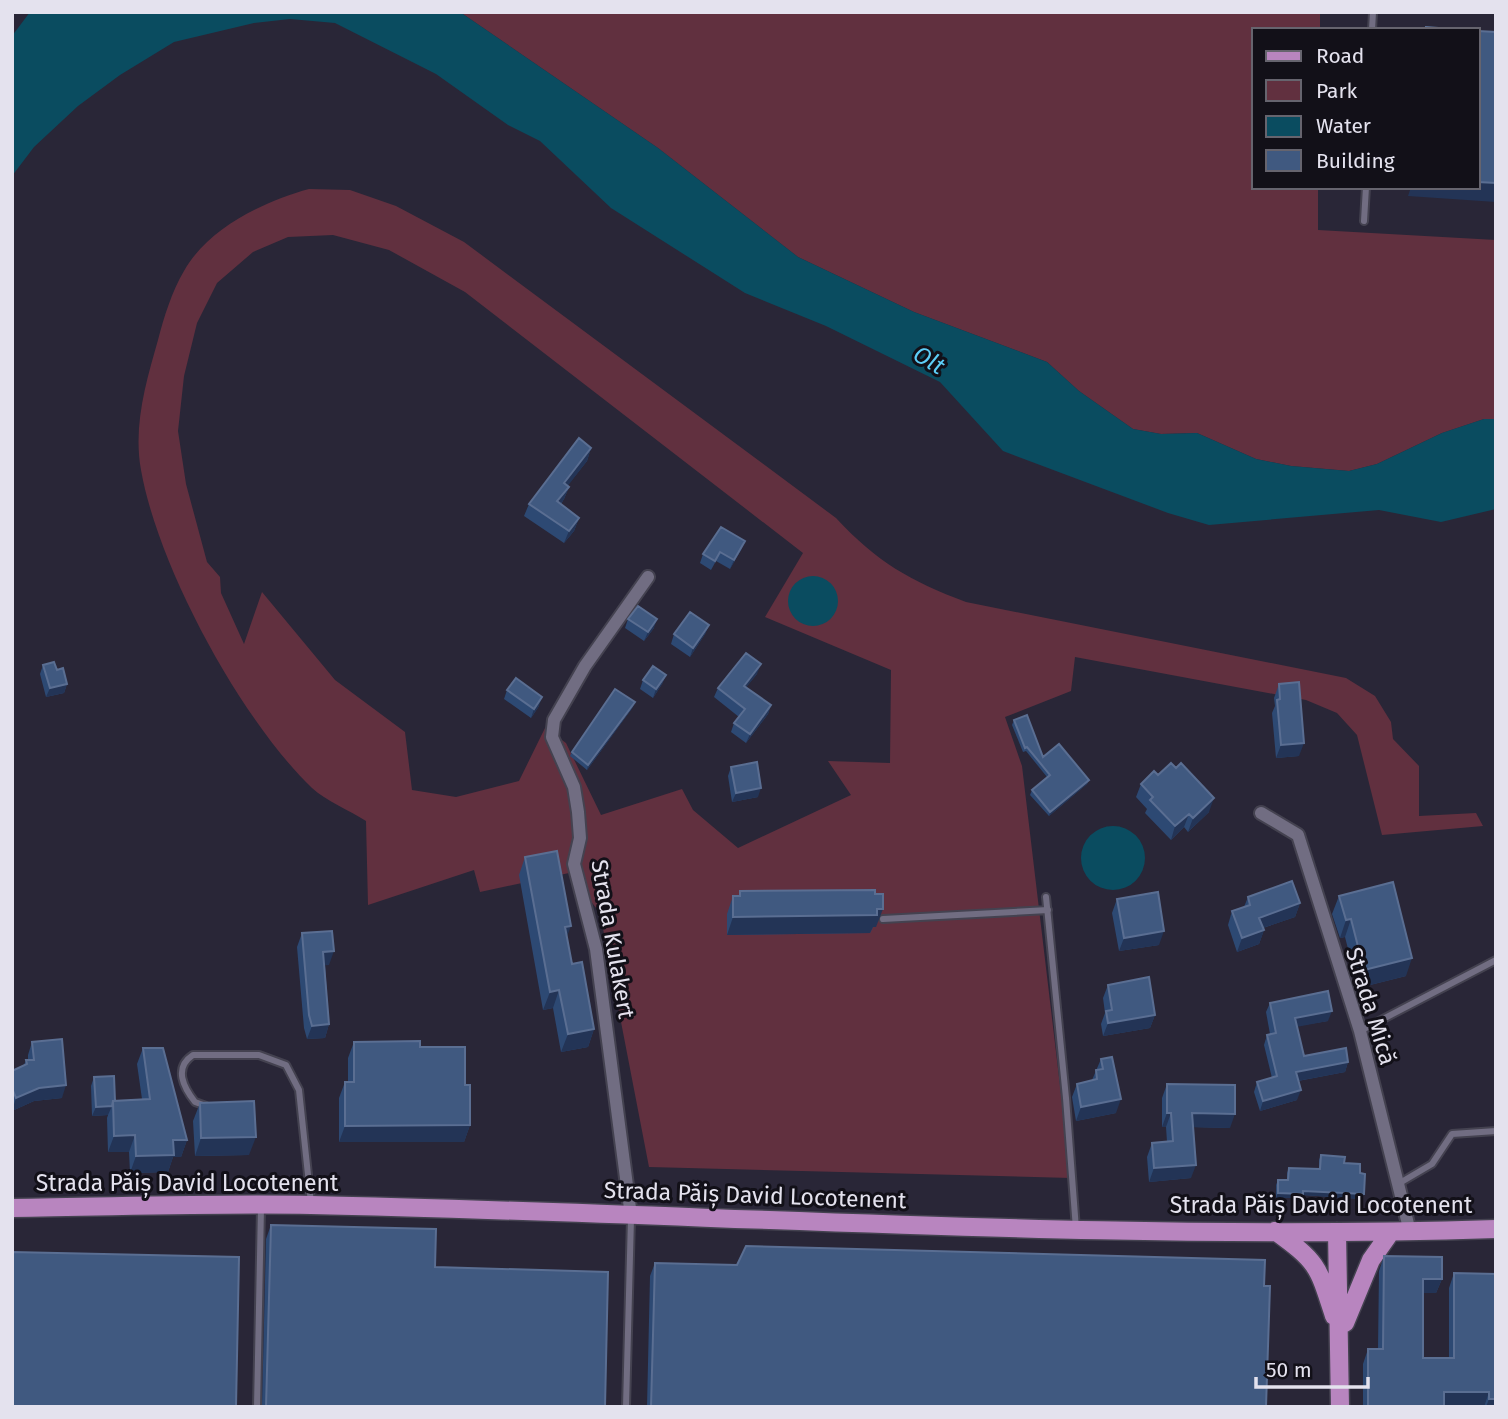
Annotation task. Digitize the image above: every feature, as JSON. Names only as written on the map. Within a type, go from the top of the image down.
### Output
[{"type":"main road","name":"Strada Păiș David Locotenent","points":[[12,1208],[311,1205],[1076,1228],[1390,1233],[1496,1229]]},
{"type":"main road","points":[[1275,1231],[1309,1256],[1321,1276],[1340,1336]]},
{"type":"main road","points":[[1337,1232],[1340,1407]]},
{"type":"main road","points":[[1340,1336],[1359,1283],[1390,1233]]},
{"type":"street","name":"Strada Kulakert","points":[[631,1216],[596,949],[574,864],[580,838],[578,812],[574,788],[552,737],[554,720],[585,666],[648,577]]},
{"type":"street","name":"Strada Mică","points":[[1261,813],[1298,835],[1360,1031],[1410,1232]]},
{"type":"lane","points":[[1364,221],[1366,189]]},
{"type":"lane","points":[[1046,897],[1076,1228]]},
{"type":"lane","points":[[883,919],[1048,910]]},
{"type":"lane","points":[[1360,1031],[1496,960]]},
{"type":"lane","points":[[211,1108],[195,1102],[185,1090],[183,1067],[193,1055],[259,1055],[286,1065],[299,1090],[311,1205]]},
{"type":"lane","points":[[1398,1184],[1432,1164],[1452,1134],[1496,1131]]},
{"type":"lane","points":[[257,1407],[261,1205]]},
{"type":"lane","points":[[626,1407],[631,1216]]},
{"type":"green space","points":[[460,12],[1320,12],[1320,28],[1252,28],[1252,189],[1318,189],[1318,230],[1496,240],[1496,419],[1484,419],[1442,433],[1377,464],[1349,471],[1291,466],[1256,459],[1197,433],[1161,434],[1133,429],[1079,391],[1047,362],[914,312],[798,257],[658,148]]},
{"type":"green space","points":[[309,189],[350,190],[396,206],[464,242],[836,518],[880,558],[928,586],[966,602],[1346,678],[1375,696],[1391,722],[1393,739],[1419,766],[1419,816],[1476,813],[1483,826],[1382,835],[1357,735],[1337,713],[1306,700],[1075,657],[1071,691],[1005,717],[1022,766],[1071,1178],[649,1167],[600,913],[569,873],[480,892],[474,870],[368,905],[366,821],[312,788],[285,759],[258,723],[206,640],[165,551],[150,509],[141,470],[139,437],[145,388],[169,304],[184,271],[207,242],[239,218]],"holes":[[[333,235],[389,250],[465,292],[803,553],[765,617],[891,670],[890,763],[828,761],[851,795],[738,848],[693,810],[682,789],[601,815],[566,743],[545,728],[519,781],[456,797],[412,790],[405,732],[335,680],[262,592],[244,644],[221,593],[220,577],[207,562],[186,484],[178,431],[184,376],[197,323],[217,283],[253,252],[288,237]]]},
{"type":"water","name":"Olt","points":[[30,12],[460,12],[658,148],[798,257],[914,312],[1047,362],[1079,391],[1133,429],[1161,434],[1197,433],[1256,459],[1291,466],[1349,471],[1377,464],[1442,433],[1484,419],[1496,419],[1496,509],[1441,522],[1379,510],[1209,525],[1168,513],[1003,451],[940,382],[826,326],[745,293],[611,208],[540,141],[508,125],[436,74],[335,23],[290,19],[254,23],[174,42],[120,75],[78,106],[34,147],[12,176],[12,36]]},
{"type":"water","points":[[813,576],[831,583],[838,601],[831,619],[813,626],[795,619],[788,601],[795,583]]},
{"type":"water","points":[[1113,826],[1131,832],[1139,840],[1145,858],[1139,876],[1131,884],[1113,890],[1095,884],[1087,876],[1081,858],[1087,840],[1095,832]]},
{"type":"building","points":[[1480,31],[1496,32],[1496,183],[1480,182]]},
{"type":"building","points":[[579,438],[591,448],[564,483],[569,487],[557,501],[579,518],[569,531],[529,504]]},
{"type":"building","points":[[721,527],[745,541],[734,560],[720,552],[715,561],[703,554]]},
{"type":"building","points":[[638,606],[657,619],[648,632],[628,619]]},
{"type":"building","points":[[690,612],[709,625],[693,648],[674,634]]},
{"type":"building","points":[[746,653],[761,664],[744,686],[771,705],[750,734],[734,723],[745,709],[718,688]]},
{"type":"building","points":[[54,662],[57,670],[63,668],[67,684],[50,688],[43,665]]},
{"type":"building","points":[[653,666],[666,675],[656,689],[643,680]]},
{"type":"building","points":[[516,678],[542,697],[534,709],[507,690]]},
{"type":"building","points":[[1299,682],[1304,743],[1281,745],[1277,700],[1280,699],[1279,684]]},
{"type":"building","points":[[615,689],[635,702],[588,765],[572,752]]},
{"type":"building","points":[[1027,715],[1043,757],[1059,744],[1089,780],[1050,812],[1032,790],[1050,775],[1027,747],[1025,748],[1014,720]]},
{"type":"building","points":[[757,762],[761,788],[736,793],[731,767]]},
{"type":"building","points":[[1171,763],[1176,768],[1181,763],[1214,798],[1193,818],[1189,814],[1175,826],[1150,800],[1153,797],[1141,784],[1154,771],[1158,775]]},
{"type":"building","points":[[557,851],[571,926],[565,927],[572,964],[582,962],[594,1029],[568,1034],[559,990],[550,992],[525,857]]},
{"type":"building","points":[[1292,881],[1300,903],[1259,918],[1264,930],[1242,938],[1232,911],[1250,905],[1248,897]]},
{"type":"building","points":[[1393,882],[1412,958],[1364,970],[1351,919],[1346,920],[1339,896]]},
{"type":"building","points":[[875,890],[875,894],[883,894],[883,909],[877,909],[877,915],[733,917],[733,896],[740,896],[740,891]]},
{"type":"building","points":[[1158,892],[1164,931],[1124,938],[1117,899]]},
{"type":"building","points":[[332,931],[334,951],[323,952],[329,1024],[312,1026],[302,933]]},
{"type":"building","points":[[1149,977],[1155,1015],[1108,1023],[1106,1011],[1112,1010],[1108,985]]},
{"type":"building","points":[[1328,991],[1332,1011],[1295,1018],[1304,1056],[1346,1048],[1348,1062],[1296,1072],[1301,1090],[1263,1101],[1257,1082],[1277,1076],[1267,1035],[1276,1033],[1270,1003]]},
{"type":"building","points":[[62,1039],[66,1085],[39,1088],[16,1098],[12,1088],[12,1071],[27,1064],[26,1060],[34,1060],[32,1042]]},
{"type":"building","points":[[420,1041],[420,1047],[465,1047],[465,1085],[470,1085],[470,1125],[345,1126],[345,1082],[354,1082],[354,1042]]},
{"type":"building","points":[[143,1048],[163,1048],[187,1140],[173,1140],[174,1155],[136,1156],[135,1135],[114,1136],[113,1101],[150,1099]]},
{"type":"building","points":[[1112,1057],[1121,1099],[1081,1107],[1077,1084],[1097,1079],[1096,1070],[1103,1069],[1101,1059]]},
{"type":"building","points":[[114,1076],[115,1101],[112,1106],[96,1107],[94,1077]]},
{"type":"building","points":[[1167,1084],[1235,1085],[1235,1114],[1192,1113],[1196,1165],[1154,1168],[1152,1143],[1173,1141],[1171,1113],[1167,1113]]},
{"type":"building","points":[[254,1101],[256,1137],[201,1138],[200,1103]]},
{"type":"building","points":[[1321,1155],[1345,1157],[1344,1163],[1360,1164],[1360,1173],[1365,1174],[1364,1194],[1303,1191],[1303,1194],[1278,1193],[1278,1180],[1288,1180],[1289,1168],[1320,1169]]},
{"type":"building","points":[[271,1225],[436,1229],[435,1267],[608,1272],[605,1407],[266,1407]]},
{"type":"building","points":[[746,1246],[1265,1260],[1264,1286],[1270,1286],[1266,1407],[651,1407],[655,1263],[737,1265]]},
{"type":"building","points":[[12,1252],[239,1257],[236,1407],[12,1407]]},
{"type":"building","points":[[1384,1256],[1442,1257],[1442,1279],[1423,1279],[1423,1358],[1454,1358],[1454,1273],[1496,1274],[1496,1399],[1489,1399],[1489,1392],[1444,1392],[1444,1407],[1368,1407],[1368,1349],[1383,1349]]}]
